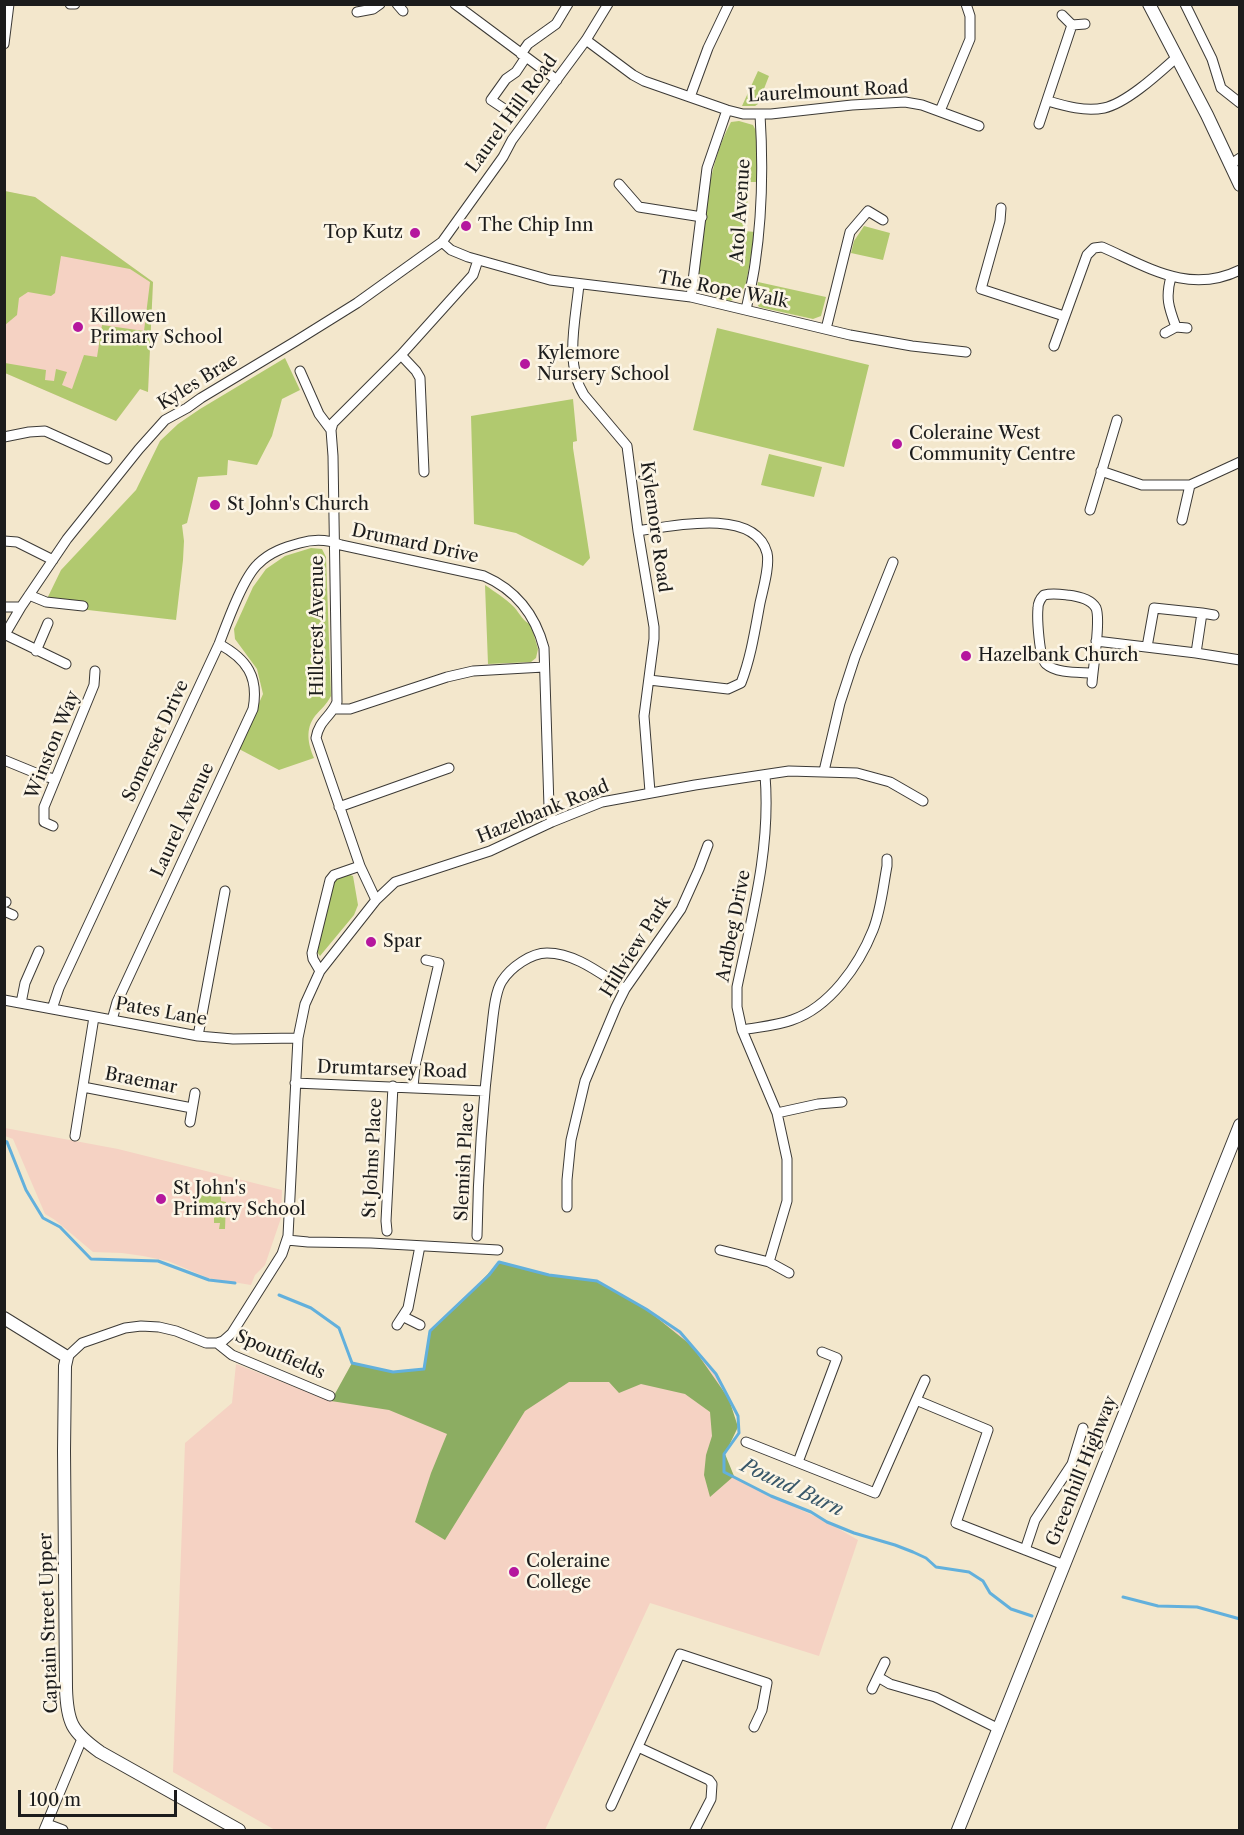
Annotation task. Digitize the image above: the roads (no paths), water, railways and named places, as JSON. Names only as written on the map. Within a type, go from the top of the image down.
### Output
[{"type":"main road","points":[[1149,4],[1235,161],[1239,185]]},
{"type":"main road","name":"Greenhill Highway","points":[[958,1830],[1239,1125]]},
{"type":"main road","points":[[4,1318],[67,1357]]},
{"type":"main road","name":"Captain Street Upper","points":[[67,1357],[64,1451],[66,1709],[72,1726],[82,1739],[100,1752],[239,1830]]},
{"type":"street","points":[[4,44],[9,4]]},
{"type":"street","points":[[357,12],[373,9],[380,4]]},
{"type":"street","points":[[455,4],[557,80]]},
{"type":"street","points":[[506,110],[491,100],[506,79],[516,72],[528,44],[556,24],[568,4]]},
{"type":"street","name":"Laurel Hill Road","points":[[441,242],[586,40],[608,4]]},
{"type":"street","points":[[690,97],[708,48],[729,4]]},
{"type":"street","points":[[940,111],[970,39],[970,16],[966,4]]},
{"type":"street","points":[[1185,4],[1212,58],[1221,88],[1239,104]]},
{"type":"street","points":[[1062,15],[1072,25],[1085,24]]},
{"type":"street","points":[[1040,124],[1072,25]]},
{"type":"street","name":"Laurelmount Road","points":[[586,40],[644,81],[743,114],[904,102],[922,105],[979,126]]},
{"type":"street","points":[[1047,101],[1090,109],[1116,104],[1178,57]]},
{"type":"street","name":"Atol Avenue","points":[[691,297],[707,168],[727,110]]},
{"type":"street","name":"Atol Avenue","points":[[746,310],[757,243],[761,175],[760,114]]},
{"type":"street","points":[[619,184],[639,207],[702,217]]},
{"type":"street","points":[[1001,208],[1000,221],[981,289],[1064,316]]},
{"type":"street","points":[[826,329],[850,232],[868,211],[883,220]]},
{"type":"street","name":"The Rope Walk","points":[[441,242],[451,250],[478,260],[550,280],[691,297],[884,341],[966,352]]},
{"type":"street","name":"Kyles Brae","points":[[5,635],[53,560],[118,475],[165,420],[357,303],[441,242]]},
{"type":"street","points":[[1054,346],[1086,255],[1094,248],[1102,247],[1171,277],[1196,281],[1225,277],[1239,270]]},
{"type":"street","points":[[331,429],[333,423],[401,355],[473,275],[478,260]]},
{"type":"street","points":[[1171,277],[1167,291],[1168,306],[1176,327]]},
{"type":"street","name":"Kylemore Road","points":[[579,284],[572,336],[579,387],[627,446],[654,627],[644,716],[650,792]]},
{"type":"street","points":[[1165,333],[1176,327],[1187,328]]},
{"type":"street","points":[[401,355],[417,371],[420,378],[424,472]]},
{"type":"street","points":[[300,371],[319,414],[331,429]]},
{"type":"street","points":[[1090,510],[1117,420]]},
{"type":"street","name":"Drumard Drive","points":[[331,429],[335,542],[484,576],[498,582],[515,595],[539,630],[544,648],[549,807],[552,822]]},
{"type":"street","points":[[4,437],[45,431],[107,459]]},
{"type":"street","points":[[1101,471],[1142,485],[1190,485],[1239,462]]},
{"type":"street","points":[[1182,520],[1190,485]]},
{"type":"street","points":[[638,531],[688,523],[714,523],[736,527],[746,529],[762,540],[767,555],[765,578],[747,666],[741,683],[728,690],[648,680]]},
{"type":"street","points":[[4,541],[17,542],[53,560]]},
{"type":"street","name":"Somerset Drive","points":[[52,1009],[59,988],[237,601],[258,564],[280,548],[308,541],[335,542]]},
{"type":"street","name":"Hillcrest Avenue","points":[[334,710],[337,702],[335,542]]},
{"type":"street","points":[[824,771],[843,691],[893,562]]},
{"type":"street","points":[[29,595],[46,602],[83,606]]},
{"type":"street","points":[[1092,683],[1093,673],[1096,641],[1096,609],[1092,604],[1073,595],[1044,596],[1040,599],[1038,606],[1038,627],[1043,660],[1054,668],[1093,673]]},
{"type":"street","points":[[4,607],[21,607]]},
{"type":"street","points":[[1147,647],[1154,608],[1214,615]]},
{"type":"street","points":[[1196,653],[1202,614]]},
{"type":"street","points":[[36,651],[48,622]]},
{"type":"street","name":"Winston Way","points":[[5,635],[66,664]]},
{"type":"street","points":[[1096,641],[1239,660]]},
{"type":"street","name":"Laurel Avenue","points":[[112,1020],[117,1002],[253,709],[256,694],[254,680],[244,662],[219,644]]},
{"type":"street","points":[[376,900],[360,866],[339,807],[316,738],[318,728],[334,710],[351,709],[447,677],[473,671],[544,667]]},
{"type":"street","name":"Winston Way","points":[[53,826],[44,822],[44,807],[94,686],[95,671]]},
{"type":"street","points":[[4,760],[55,779]]},
{"type":"street","points":[[339,807],[449,768]]},
{"type":"street","name":"Hazelbank Road","points":[[217,1343],[232,1333],[282,1254],[287,1240],[291,1209],[298,1038],[310,990],[320,971],[376,900],[395,882],[490,851],[602,802],[650,792],[789,771],[824,771],[871,775],[890,782],[923,801]]},
{"type":"street","name":"Ardbeg Drive","points":[[765,775],[763,860],[737,987],[737,1007],[742,1030],[777,1113],[787,1159],[787,1201],[769,1262]]},
{"type":"street","name":"Hillview Park","points":[[567,1207],[571,1140],[585,1081],[616,1006],[625,989],[681,909],[708,845]]},
{"type":"street","points":[[742,1030],[792,1020],[819,1005],[838,986],[860,958],[873,928],[887,859]]},
{"type":"street","points":[[320,971],[312,953],[330,880],[334,875],[360,866]]},
{"type":"street","points":[[198,1036],[225,891]]},
{"type":"street","points":[[21,1003],[25,983],[39,951]]},
{"type":"street","name":"Drumtarsey Road","points":[[296,1083],[485,1090],[494,1011],[501,982],[511,970],[526,959],[545,952],[563,955],[581,962],[625,989]]},
{"type":"street","points":[[413,1087],[415,1066],[439,963],[426,960]]},
{"type":"street","name":"Pates Lane","points":[[4,1000],[198,1036],[233,1039],[298,1038]]},
{"type":"street","name":"Braemar","points":[[75,1136],[94,1017]]},
{"type":"street","name":"St Johns Place","points":[[387,1231],[393,1086]]},
{"type":"street","name":"Braemar","points":[[83,1088],[192,1108]]},
{"type":"street","name":"Slemish Place","points":[[477,1236],[485,1090]]},
{"type":"street","name":"Braemar","points":[[190,1122],[195,1093]]},
{"type":"street","points":[[777,1113],[818,1104],[842,1102]]},
{"type":"street","points":[[287,1240],[498,1250]]},
{"type":"street","points":[[397,1325],[408,1308],[420,1246]]},
{"type":"street","points":[[720,1250],[769,1262],[789,1274]]},
{"type":"street","points":[[404,1317],[420,1325]]},
{"type":"street","points":[[67,1357],[82,1343],[125,1328],[141,1326],[159,1327],[206,1343],[217,1343]]},
{"type":"street","name":"Spoutfields","points":[[217,1343],[232,1355],[330,1396]]},
{"type":"street","points":[[798,1462],[837,1358],[822,1352]]},
{"type":"street","points":[[746,1442],[875,1493],[926,1380]]},
{"type":"street","points":[[916,1400],[988,1430],[956,1523],[1064,1565]]},
{"type":"street","points":[[1025,1550],[1035,1520],[1072,1464],[1083,1428]]},
{"type":"street","points":[[611,1806],[680,1654],[767,1683],[762,1710],[754,1726]]},
{"type":"street","points":[[872,1689],[885,1662]]},
{"type":"street","points":[[878,1677],[890,1684],[935,1697],[999,1729]]},
{"type":"street","points":[[63,1830],[46,1827],[82,1739]]},
{"type":"street","points":[[638,1747],[712,1784],[711,1800],[695,1830]]},
{"type":"waterway","name":"Pound Burn","points":[[4,1141],[7,1142],[26,1190],[43,1218],[60,1227],[91,1259],[158,1261],[209,1280],[235,1283]]},
{"type":"waterway","name":"Pound Burn","points":[[279,1295],[311,1308],[339,1328],[352,1363],[393,1372],[424,1369],[430,1331],[489,1275],[499,1262],[549,1275],[597,1281],[680,1332],[716,1374],[738,1416],[739,1433],[724,1454],[724,1472],[771,1496],[811,1512],[827,1522],[913,1552],[926,1558],[936,1567],[969,1572],[983,1581],[990,1593],[1011,1609],[1032,1616]]},
{"type":"waterway","name":"Pound Burn","points":[[1123,1597],[1158,1606],[1197,1607],[1240,1619]]},
{"type":"place","name":"The Chip Inn","points":[[466,226]]},
{"type":"place","name":"Top Kutz","points":[[415,233]]},
{"type":"place","name":"Killowen Primary School","points":[[78,327]]},
{"type":"place","name":"Kylemore Nursery School","points":[[525,364]]},
{"type":"place","name":"Coleraine West Community Centre","points":[[897,444]]},
{"type":"place","name":"St John's Church","points":[[215,505]]},
{"type":"place","name":"Hazelbank Church","points":[[966,656]]},
{"type":"place","name":"Spar","points":[[371,942]]},
{"type":"place","name":"St John's Primary School","points":[[161,1199]]},
{"type":"place","name":"Coleraine College","points":[[514,1572]]}]
